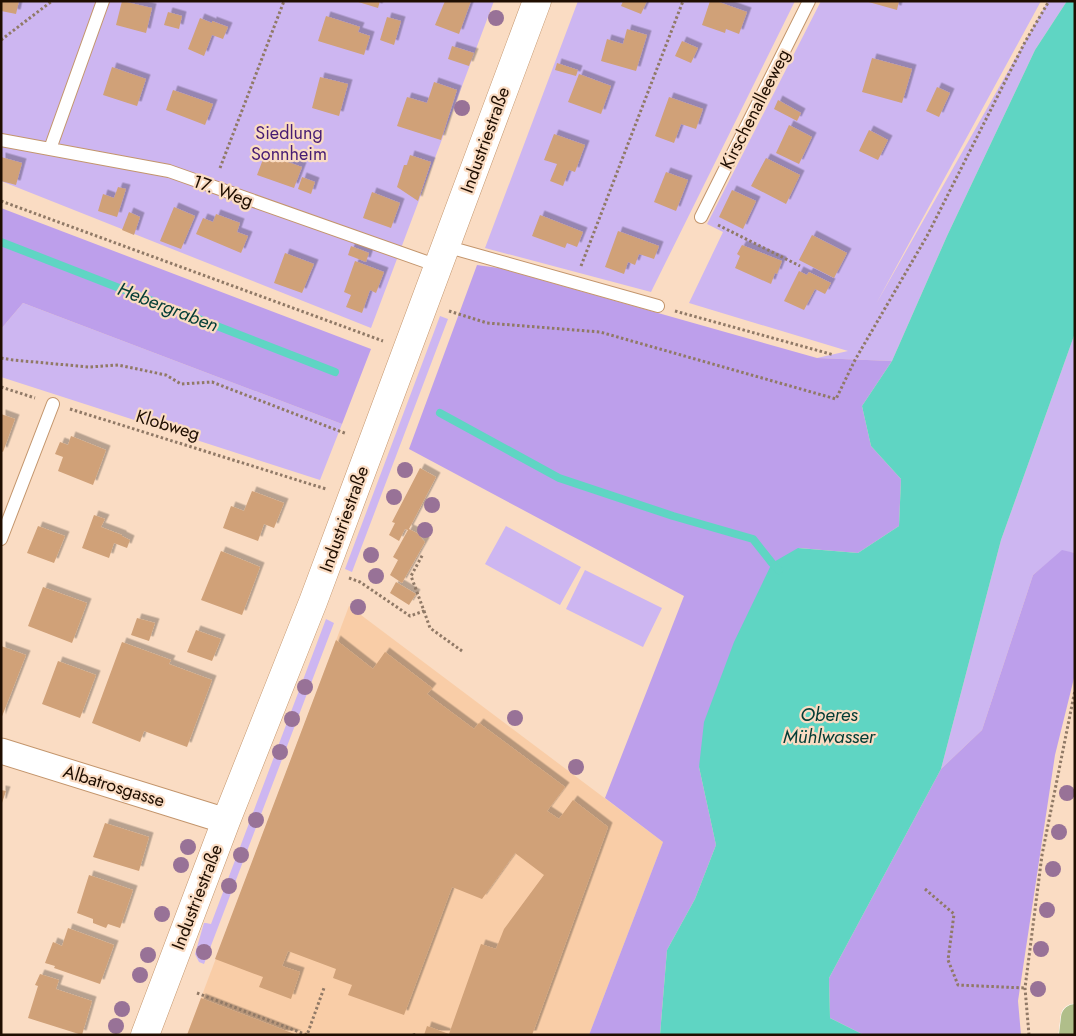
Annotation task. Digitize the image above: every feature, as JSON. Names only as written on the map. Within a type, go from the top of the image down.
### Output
[{"type":"main road","points":[[1072,1035],[1075,1018]]},
{"type":"street","name":"Industriestraße","points":[[145,1035],[226,821],[325,569],[537,1]]},
{"type":"street","name":"Albatrosgasse","points":[[1,751],[226,821]]},
{"type":"lane","points":[[50,148],[103,1]]},
{"type":"lane","name":"Kirschenalleeweg","points":[[701,217],[809,1]]},
{"type":"lane","name":"17. Weg","points":[[1,140],[169,171],[212,187],[442,256],[575,283],[658,306]]},
{"type":"lane","points":[[1,539],[53,404]]},
{"type":"path","points":[[1,40],[52,1]]},
{"type":"path","points":[[212,187],[284,1]]},
{"type":"path","points":[[575,283],[683,1]]},
{"type":"path","points":[[424,303],[487,323],[600,332],[836,399],[855,360],[927,236],[1025,42],[1049,1]]},
{"type":"path","points":[[1,201],[407,350]]},
{"type":"path","points":[[701,217],[800,266]]},
{"type":"path","points":[[658,306],[834,355]]},
{"type":"path","points":[[1,358],[89,367],[118,365],[166,375],[182,384],[212,382],[349,435]]},
{"type":"path","name":"Klobweg","points":[[1,387],[327,490]]},
{"type":"path","points":[[424,554],[411,576],[430,628],[462,652]]},
{"type":"path","points":[[325,569],[360,582],[410,616],[424,611]]},
{"type":"path","points":[[1029,1035],[1025,988],[1042,855],[1075,690]]},
{"type":"path","points":[[925,888],[954,914],[948,960],[958,985],[1025,988]]},
{"type":"path","points":[[197,993],[307,1035],[324,988]]},
{"type":"path","points":[[413,1035],[417,1034]]},
{"type":"shaded area","points":[[1,208],[371,349],[342,424],[23,303],[1,329]]},
{"type":"shaded area","points":[[477,265],[499,268],[817,358],[892,361],[862,406],[871,446],[901,479],[899,526],[858,553],[799,548],[699,767],[716,845],[695,899],[667,950],[660,1035],[589,1035],[663,842],[605,798],[684,596],[409,449]]},
{"type":"shaded area","points":[[1062,550],[1075,553],[1075,674],[1055,755],[1018,1001],[1021,1035],[864,1035],[830,1018],[829,978],[941,769],[982,730],[1033,575]]},
{"type":"shaded area","points":[[349,606],[663,842],[589,1035],[187,1035]]},
{"type":"green space","name":"Siedlung Sonnheim","points":[[1,1],[494,1],[371,328],[1,181]]},
{"type":"green space","points":[[578,1],[795,1],[651,292],[485,248]]},
{"type":"green space","points":[[821,1],[1041,1],[876,304],[1048,1],[1067,1],[1035,50],[947,236],[892,361],[817,358],[848,351],[689,303],[723,232],[707,224]]},
{"type":"green space","points":[[23,303],[342,424],[320,480],[1,377],[1,329]]},
{"type":"green space","points":[[440,316],[448,319],[352,572],[345,569]]},
{"type":"green space","points":[[1075,333],[1075,553],[1062,551],[1033,575],[982,730],[941,769],[1001,540]]},
{"type":"green space","points":[[506,526],[581,567],[560,605],[485,564]]},
{"type":"green space","points":[[585,570],[662,608],[643,647],[566,609]]},
{"type":"green space","points":[[326,619],[334,623],[204,964],[199,962],[195,954],[204,923],[211,924]]},
{"type":"water","name":"Oberes Mühlwasser","points":[[1067,1],[1075,1],[1075,333],[1001,540],[941,769],[829,978],[830,1018],[864,1035],[660,1035],[667,950],[695,899],[716,845],[699,767],[704,722],[734,642],[772,563],[798,548],[858,553],[899,526],[901,479],[871,446],[862,406],[892,361],[947,236],[1035,50]]},
{"type":"building","points":[[1,1],[19,1],[16,14],[1,11]]},
{"type":"building","points":[[122,1],[152,8],[146,33],[116,25]]},
{"type":"building","points":[[355,1],[380,1],[378,8]]},
{"type":"building","points":[[445,1],[471,1],[459,34],[435,25]]},
{"type":"building","points":[[623,1],[647,1],[641,14],[621,6]]},
{"type":"building","points":[[710,1],[716,1],[747,12],[739,34],[726,29],[725,33],[702,25]]},
{"type":"building","points":[[865,1],[899,1],[897,10]]},
{"type":"building","points":[[168,12],[182,16],[179,29],[164,25]]},
{"type":"building","points":[[326,16],[360,27],[358,32],[370,36],[364,55],[318,41]]},
{"type":"building","points":[[387,17],[401,21],[394,45],[380,40]]},
{"type":"building","points":[[200,18],[228,27],[223,39],[212,35],[204,56],[188,49]]},
{"type":"building","points":[[627,29],[647,35],[636,71],[601,61],[607,39],[623,44]]},
{"type":"building","points":[[682,41],[698,48],[691,63],[675,56]]},
{"type":"building","points":[[452,46],[474,53],[469,66],[448,59]]},
{"type":"building","points":[[872,58],[912,69],[902,103],[862,92]]},
{"type":"building","points":[[557,63],[578,70],[576,76],[555,70]]},
{"type":"building","points":[[112,67],[146,79],[137,106],[103,95]]},
{"type":"building","points":[[579,74],[611,86],[601,114],[568,102]]},
{"type":"building","points":[[320,77],[348,84],[339,116],[312,108]]},
{"type":"building","points":[[434,82],[457,90],[441,140],[397,126],[407,97],[427,103]]},
{"type":"building","points":[[937,87],[950,93],[939,117],[926,111]]},
{"type":"building","points":[[173,90],[213,104],[205,125],[166,110]]},
{"type":"building","points":[[669,97],[703,109],[696,129],[681,124],[674,143],[655,136]]},
{"type":"building","points":[[778,100],[801,113],[797,121],[774,109]]},
{"type":"building","points":[[789,125],[812,137],[799,164],[776,153]]},
{"type":"building","points":[[869,130],[888,140],[878,160],[859,151]]},
{"type":"building","points":[[554,134],[585,145],[575,172],[569,170],[563,186],[550,181],[557,164],[544,160]]},
{"type":"building","points":[[265,154],[302,167],[294,188],[257,175]]},
{"type":"building","points":[[410,155],[431,162],[418,201],[397,187],[404,165],[407,165]]},
{"type":"building","points":[[1,157],[22,163],[16,185],[1,181]]},
{"type":"building","points":[[766,158],[800,175],[786,204],[751,186]]},
{"type":"building","points":[[666,172],[688,180],[676,211],[654,202]]},
{"type":"building","points":[[302,177],[315,182],[311,194],[298,189]]},
{"type":"building","points":[[118,187],[126,189],[117,217],[98,211],[103,194],[114,198]]},
{"type":"building","points":[[732,190],[756,201],[743,229],[719,217]]},
{"type":"building","points":[[372,192],[400,203],[391,228],[363,218]]},
{"type":"building","points":[[174,207],[195,216],[181,249],[160,241]]},
{"type":"building","points":[[129,212],[140,217],[134,235],[122,230]]},
{"type":"building","points":[[216,214],[240,223],[237,232],[248,236],[241,253],[196,234],[203,218],[213,222]]},
{"type":"building","points":[[540,215],[583,232],[577,247],[567,243],[565,248],[532,236]]},
{"type":"building","points":[[618,231],[659,246],[654,259],[639,254],[635,265],[628,262],[624,274],[605,267]]},
{"type":"building","points":[[812,235],[847,253],[834,278],[799,260]]},
{"type":"building","points":[[742,245],[782,261],[771,284],[735,268],[740,256],[737,254]]},
{"type":"building","points":[[351,246],[369,253],[366,262],[348,255]]},
{"type":"building","points":[[285,253],[314,264],[302,293],[274,283]]},
{"type":"building","points":[[355,261],[384,272],[376,293],[370,290],[362,313],[346,307],[351,295],[344,292]]},
{"type":"building","points":[[799,271],[807,275],[809,272],[831,283],[825,294],[815,289],[804,310],[784,301]]},
{"type":"building","points":[[1,414],[15,419],[3,452],[1,451]]},
{"type":"building","points":[[71,436],[106,450],[93,485],[58,471],[63,457],[55,454],[60,442],[68,445]]},
{"type":"building","points":[[420,468],[436,477],[409,529],[417,533],[425,542],[402,583],[390,575],[398,560],[393,557],[408,530],[405,529],[399,541],[389,535],[395,523],[392,522]]},
{"type":"building","points":[[252,491],[284,503],[274,528],[264,524],[258,541],[223,528],[231,506],[244,511]]},
{"type":"building","points":[[94,515],[105,519],[101,527],[130,540],[127,548],[114,543],[109,558],[82,548]]},
{"type":"building","points":[[38,526],[65,536],[54,563],[27,553]]},
{"type":"building","points":[[221,551],[260,567],[242,615],[201,600]]},
{"type":"building","points":[[396,582],[416,594],[409,605],[390,593]]},
{"type":"building","points":[[43,587],[87,603],[72,643],[28,626]]},
{"type":"building","points":[[137,618],[155,623],[149,641],[131,635]]},
{"type":"building","points":[[196,630],[221,639],[212,661],[187,652]]},
{"type":"building","points":[[336,640],[373,669],[385,652],[432,688],[427,694],[474,729],[479,723],[565,787],[547,811],[559,819],[573,800],[608,827],[532,1035],[424,1035],[427,1026],[449,1034],[481,944],[496,949],[504,929],[544,875],[515,853],[482,899],[452,887],[404,1015],[348,995],[352,985],[333,978],[336,969],[288,951],[282,966],[300,972],[291,999],[259,987],[263,977],[215,959]]},
{"type":"building","points":[[122,642],[171,660],[169,664],[212,680],[187,747],[144,731],[140,742],[92,723]]},
{"type":"building","points":[[1,646],[26,655],[1,719]]},
{"type":"building","points":[[58,661],[96,675],[80,718],[42,704]]},
{"type":"building","points":[[1,790],[6,791],[2,803],[1,803]]},
{"type":"building","points":[[105,823],[149,837],[139,871],[93,857]]},
{"type":"building","points":[[89,875],[133,890],[120,928],[108,924],[106,928],[93,923],[93,919],[77,913]]},
{"type":"building","points":[[68,928],[114,945],[100,984],[45,963],[53,942],[62,946]]},
{"type":"building","points":[[40,974],[59,980],[56,989],[92,1001],[82,1035],[28,1018],[38,986],[35,985]]},
{"type":"building","points":[[201,998],[297,1035],[187,1035]]},
{"type":"waterway","name":"Hebergraben","points":[[1,242],[335,372]]},
{"type":"waterway","points":[[440,413],[559,478],[673,516],[753,539],[779,570]]}]
